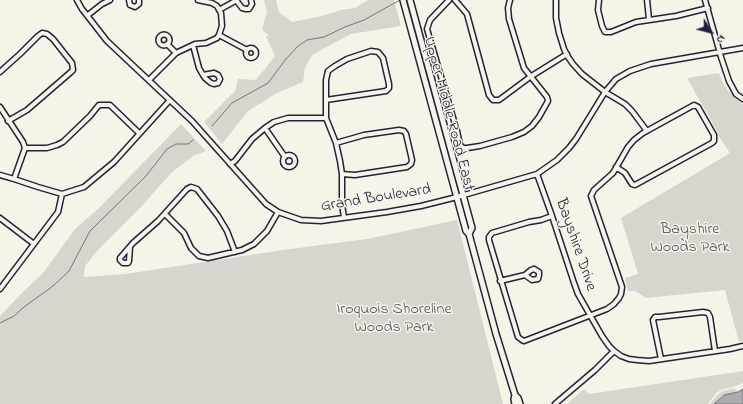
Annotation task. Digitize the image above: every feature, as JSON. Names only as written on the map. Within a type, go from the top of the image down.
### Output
[{"type":"main road","name":"Upper Middle Road East","points":[[403,0],[460,197],[472,228],[470,234],[496,334],[515,394],[520,404]]},
{"type":"main road","name":"Upper Middle Road East","points":[[410,0],[460,197]]},
{"type":"main road","name":"Upper Middle Road East","points":[[515,394],[515,404]]},
{"type":"street","name":"Grand Boulevard","points":[[77,0],[82,9],[108,40],[196,126],[266,204],[278,212],[302,220],[321,222],[421,206],[460,197],[537,174],[557,160],[569,148],[605,92],[616,79],[651,64],[743,48]]},
{"type":"street","points":[[88,15],[102,4],[110,0]]},
{"type":"street","points":[[129,0],[130,5],[135,7],[139,4],[139,0]]},
{"type":"street","points":[[149,80],[176,53],[193,45],[206,43],[217,38],[219,35],[222,26],[221,13],[217,6],[212,3],[198,0]]},
{"type":"street","points":[[219,10],[236,0],[242,8],[246,10],[249,9],[252,4],[251,0]]},
{"type":"street","points":[[449,0],[430,20],[428,29],[460,145],[464,148],[480,146],[524,132],[532,126],[548,102],[547,97],[524,68],[509,19],[508,8],[510,0]]},
{"type":"street","points":[[455,0],[467,14],[489,96],[493,100],[499,100],[530,77],[567,54]]},
{"type":"street","points":[[556,0],[559,33],[567,54],[573,64],[582,74],[605,92],[625,104],[647,131]]},
{"type":"street","points":[[599,0],[598,4],[600,16],[605,32],[610,32],[636,22],[676,16],[708,8]]},
{"type":"street","points":[[646,0],[649,19]]},
{"type":"street","points":[[705,0],[719,52],[729,81],[736,94],[743,99]]},
{"type":"street","points":[[0,72],[42,33],[48,34],[53,39],[72,64],[71,72],[27,110],[8,121]]},
{"type":"street","points":[[219,35],[247,50]]},
{"type":"street","points":[[167,44],[176,53]]},
{"type":"street","points":[[193,45],[199,68],[203,75]]},
{"type":"street","points":[[326,100],[386,91],[389,88],[389,84],[383,58],[378,52],[372,51],[347,59],[328,71],[326,80],[326,100],[326,118],[336,143],[342,174],[342,204],[344,218]]},
{"type":"street","points":[[0,175],[38,188],[62,194],[84,187],[114,162],[170,100]]},
{"type":"street","points":[[25,148],[47,148],[63,142],[90,116],[99,105],[110,105],[139,133]]},
{"type":"street","points":[[552,216],[492,233],[490,234],[488,240],[518,337],[522,340],[606,309],[614,304],[621,294],[622,287],[591,196],[594,190],[613,172],[634,140],[643,133],[694,105],[699,108],[715,138],[712,143],[636,185],[632,184],[625,173],[616,168]]},
{"type":"street","points":[[0,107],[23,142],[25,148],[14,179]]},
{"type":"street","points":[[230,164],[235,161],[252,139],[274,122],[288,118],[326,118]]},
{"type":"street","points":[[265,128],[285,157]]},
{"type":"street","points":[[336,143],[364,135],[399,130],[404,131],[412,160],[411,164],[407,167],[355,175],[342,174]]},
{"type":"street","name":"Bayshire Drive","points":[[537,174],[578,294],[609,346],[622,356],[637,360],[649,361],[743,346]]},
{"type":"street","points":[[130,248],[133,243],[165,214],[187,189],[191,187],[197,189],[218,216],[223,224],[234,252]]},
{"type":"street","points":[[0,289],[58,212],[62,194]]},
{"type":"street","points":[[165,214],[184,233],[191,248],[199,256],[208,258],[242,250],[254,244],[267,231],[278,212]]},
{"type":"street","points":[[0,218],[34,244]]},
{"type":"street","points":[[500,281],[525,275]]},
{"type":"street","points":[[661,359],[653,320],[655,317],[659,316],[703,312],[708,313],[710,317],[715,351]]},
{"type":"street","points":[[555,404],[595,370],[614,350]]},
{"type":"green space","points":[[264,0],[276,0],[279,12],[292,22],[355,8],[368,0],[394,0],[401,26],[351,34],[312,55],[305,68],[303,82],[275,94],[248,111],[222,144],[204,122],[235,91],[238,79],[256,80],[275,56],[266,36],[269,36],[262,29],[267,12]]},
{"type":"green space","name":"Bayshire Woods Park","points":[[719,73],[728,91],[743,104],[743,341],[739,342],[725,290],[646,298],[635,291],[628,291],[625,278],[638,274],[621,218],[730,153],[721,140],[687,78]]},
{"type":"green space","name":"Iroquois Shoreline Woods Park","points":[[181,124],[206,151],[193,156],[171,173],[142,206],[98,250],[85,266],[84,277],[125,274],[367,239],[457,220],[503,404],[0,404],[0,316],[43,273],[75,229],[99,208]]},
{"type":"green space","points":[[743,371],[743,383],[716,393],[708,404],[567,404],[584,389],[589,394]]},
{"type":"green space","points":[[734,388],[738,392],[724,395],[714,404],[710,404],[717,395],[723,391]]},
{"type":"shaded area","points":[[743,389],[743,404],[714,404],[724,395],[738,392]]},
{"type":"waterway","points":[[212,126],[232,103],[268,83],[286,59],[297,47],[307,40],[324,37],[364,20],[400,0]]},
{"type":"waterway","points":[[0,323],[14,316],[53,286],[69,271],[90,231],[146,176],[167,149],[176,144],[188,144],[193,140]]}]
